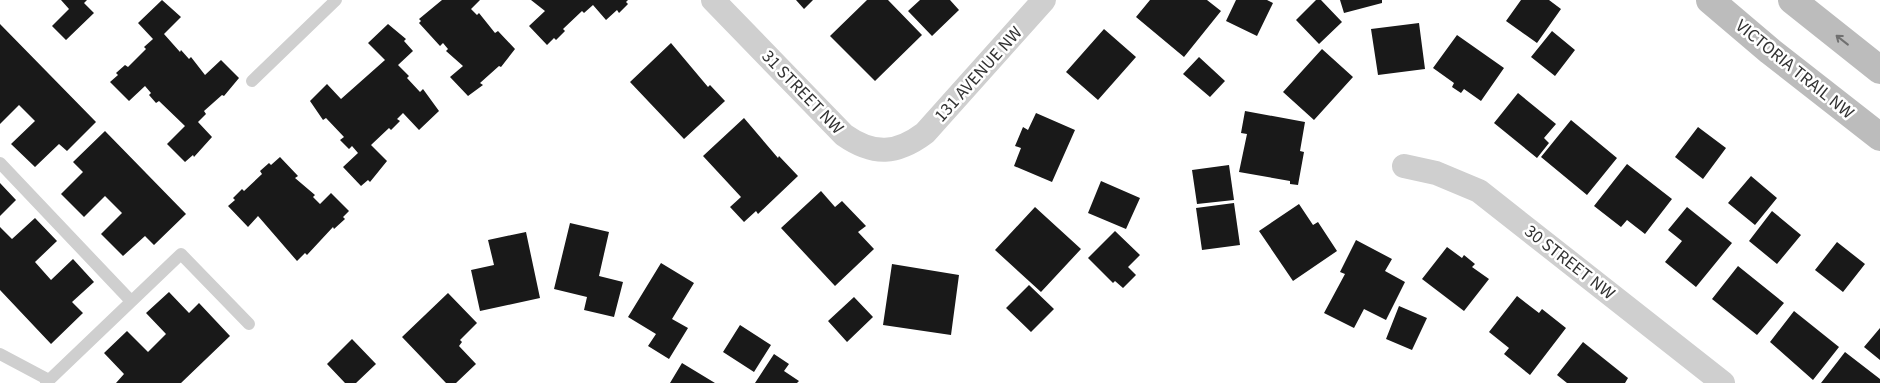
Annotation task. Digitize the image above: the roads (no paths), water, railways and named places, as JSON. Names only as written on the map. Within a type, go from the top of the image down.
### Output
[{"type":"main road","name":"VICTORIA TRAIL NW","points":[[1710,0],[1880,137]]},
{"type":"main road","points":[[1792,0],[1880,70]]},
{"type":"street","name":"31 STREET NW","points":[[713,0],[844,135],[856,143],[875,149],[891,150],[909,145]]},
{"type":"street","name":"131 AVENUE NW","points":[[909,145],[925,133],[1044,0]]},
{"type":"street","name":"30 STREET NW","points":[[1404,166],[1436,173],[1479,191],[1723,383]]},
{"type":"lane","points":[[252,81],[336,0]]},
{"type":"lane","points":[[0,163],[131,301]]},
{"type":"lane","points":[[0,354],[47,382],[181,254],[249,324]]}]
